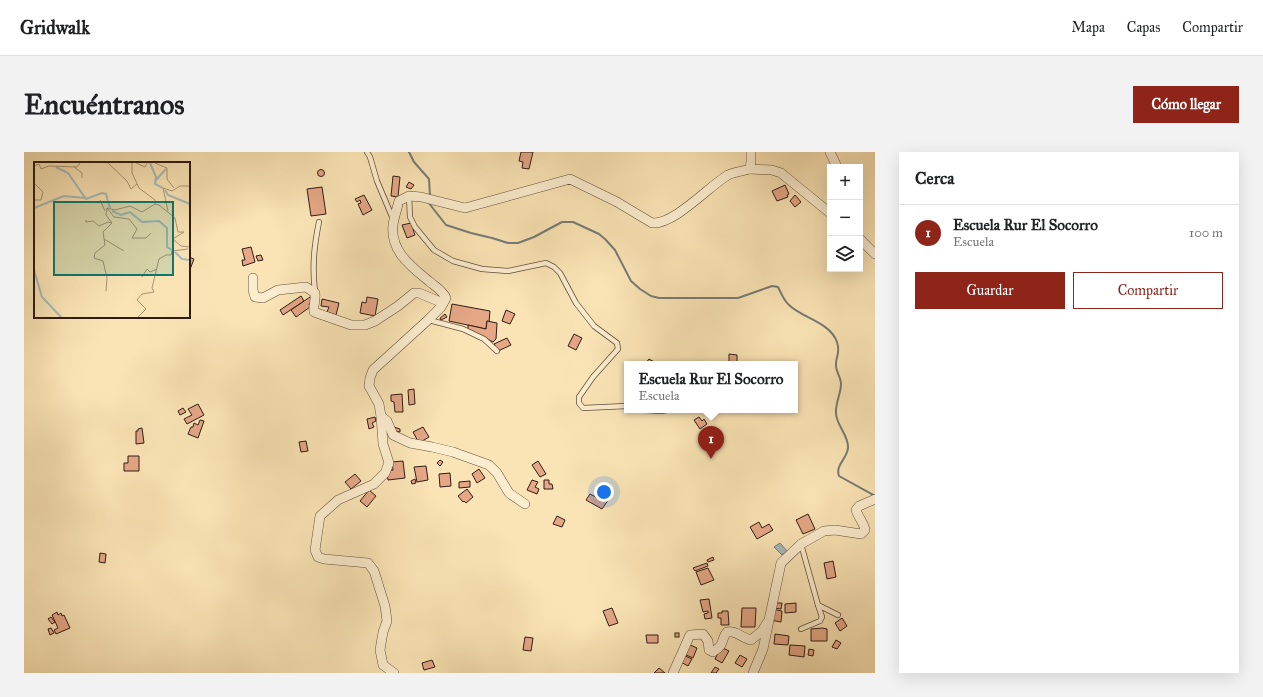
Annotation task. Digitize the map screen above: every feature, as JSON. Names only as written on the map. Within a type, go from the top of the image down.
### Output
[{"type":"street","points":[[750,152],[750,169]]},
{"type":"street","points":[[830,152],[836,164]]},
{"type":"street","points":[[394,673],[383,665],[380,650],[382,632],[387,621],[386,606],[374,571],[368,563],[324,559],[318,557],[315,550],[320,516],[338,500],[374,484],[385,473],[389,463],[383,444],[379,404],[369,386],[373,370],[428,320],[444,303],[446,298],[444,294],[411,267],[396,247],[393,236],[394,220],[399,201],[408,196],[421,197],[465,208],[570,179],[617,202],[652,223],[657,223],[674,215],[729,175],[750,169],[772,170],[781,173],[827,211]]},
{"type":"street","points":[[863,242],[875,254]]},
{"type":"street","points":[[253,278],[252,290],[255,297],[263,298],[278,290],[306,287],[315,294],[316,299],[313,307],[314,312],[351,325],[365,326],[375,321],[398,306],[414,293],[419,293],[444,303]]},
{"type":"street","points":[[381,416],[387,421],[393,435],[410,443],[432,446],[454,452],[488,465],[497,473],[509,493],[525,504]]},
{"type":"street","points":[[753,673],[763,648],[780,563],[802,544],[824,531],[835,530],[861,534],[865,530],[856,510],[858,506],[872,500]]},
{"type":"street","points":[[673,673],[690,635],[703,634],[708,640],[709,650],[713,652],[722,645],[727,632],[734,632],[745,639],[750,640],[762,631],[769,618]]},
{"type":"lane","points":[[366,152],[370,157],[377,181],[394,220]]},
{"type":"lane","points":[[408,196],[410,217],[415,227],[434,250],[453,261],[482,269],[508,270],[546,263],[554,267],[560,273],[576,303],[594,326],[617,343],[618,348],[582,392],[579,397],[579,403],[583,408],[624,406]]},
{"type":"lane","points":[[315,294],[312,271],[314,246],[319,222]]},
{"type":"lane","points":[[428,320],[463,328],[484,339],[497,351]]},
{"type":"lane","points":[[801,629],[820,621],[822,617],[802,544]]},
{"type":"lane","points":[[818,605],[838,615]]},
{"type":"shaded area","points":[[780,543],[787,551],[782,555],[774,547]]},
{"type":"building","points":[[521,152],[533,152],[529,169],[522,168],[523,162],[519,161]]},
{"type":"building","points":[[321,170],[324,173],[321,176],[318,173]]},
{"type":"building","points":[[393,176],[400,177],[398,197],[391,196]]},
{"type":"building","points":[[409,182],[414,185],[411,189],[406,187]]},
{"type":"building","points":[[785,185],[789,194],[787,195],[788,197],[777,201],[772,191]]},
{"type":"building","points":[[322,187],[326,214],[311,216],[307,189]]},
{"type":"building","points":[[364,195],[372,210],[363,215],[358,204],[361,203],[360,200],[357,202],[355,199]]},
{"type":"building","points":[[795,195],[801,202],[795,207],[790,201]]},
{"type":"building","points":[[411,223],[415,235],[407,238],[402,225]]},
{"type":"building","points":[[251,247],[255,262],[243,266],[242,260],[245,260],[242,249]]},
{"type":"building","points":[[261,255],[263,260],[258,261],[256,256]]},
{"type":"building","points":[[190,257],[194,259],[190,269]]},
{"type":"building","points":[[301,296],[304,301],[283,315],[280,310]]},
{"type":"building","points":[[310,297],[313,301],[309,304],[310,307],[296,317],[291,310]]},
{"type":"building","points":[[367,297],[378,299],[375,316],[360,313],[362,302],[366,303]]},
{"type":"building","points":[[322,299],[339,303],[336,315],[327,312],[329,307],[321,306]]},
{"type":"building","points":[[452,304],[490,311],[489,322],[487,321],[486,329],[449,321]]},
{"type":"building","points":[[506,310],[515,314],[510,324],[502,321]]},
{"type":"building","points":[[445,314],[447,317],[441,320],[440,318]]},
{"type":"building","points":[[487,321],[497,323],[496,339],[493,342],[468,329],[468,325],[486,329]]},
{"type":"building","points":[[574,334],[582,338],[576,350],[568,346]]},
{"type":"building","points":[[507,338],[511,345],[498,351],[494,344]]},
{"type":"building","points":[[729,354],[737,355],[737,361],[729,361]]},
{"type":"building","points":[[414,389],[415,404],[409,405],[408,390]]},
{"type":"building","points":[[402,394],[403,412],[395,412],[394,402],[391,401],[391,395]]},
{"type":"building","points":[[198,404],[204,415],[187,424],[184,419],[192,415],[188,409]]},
{"type":"building","points":[[183,408],[186,412],[180,415],[178,411]]},
{"type":"building","points":[[375,417],[376,421],[372,423],[374,427],[369,429],[367,419]]},
{"type":"building","points":[[699,417],[702,421],[704,419],[707,424],[700,429],[694,420]]},
{"type":"building","points":[[200,420],[204,421],[198,438],[188,434],[194,423],[198,425]]},
{"type":"building","points":[[394,427],[400,429],[400,432],[393,431]]},
{"type":"building","points":[[423,427],[429,437],[419,443],[413,432]]},
{"type":"building","points":[[142,428],[144,443],[136,444],[136,431]]},
{"type":"building","points":[[306,441],[308,451],[301,452],[299,442]]},
{"type":"building","points":[[128,456],[139,456],[139,471],[124,471],[124,463],[128,463]]},
{"type":"building","points":[[440,460],[443,462],[440,466],[437,463]]},
{"type":"building","points":[[403,461],[405,478],[388,480],[387,471],[393,470],[392,462]]},
{"type":"building","points":[[538,461],[546,474],[540,477],[532,465]]},
{"type":"building","points":[[426,466],[428,480],[417,482],[414,467]]},
{"type":"building","points":[[479,469],[485,478],[477,483],[472,474]]},
{"type":"building","points":[[450,473],[451,486],[440,487],[439,474]]},
{"type":"building","points":[[355,474],[361,481],[351,489],[345,482]]},
{"type":"building","points":[[415,479],[416,483],[412,484],[411,481]]},
{"type":"building","points":[[532,480],[538,482],[535,487],[539,489],[537,494],[527,490]]},
{"type":"building","points":[[544,480],[549,480],[549,484],[552,484],[553,489],[544,489]]},
{"type":"building","points":[[470,481],[470,487],[459,488],[459,482]]},
{"type":"building","points":[[467,489],[473,497],[466,503],[464,501],[463,502],[458,496]]},
{"type":"building","points":[[369,490],[376,496],[367,507],[360,501]]},
{"type":"building","points":[[590,494],[598,498],[601,494],[609,499],[602,509],[586,500]]},
{"type":"building","points":[[808,514],[815,529],[803,534],[796,520]]},
{"type":"building","points":[[557,516],[565,520],[562,527],[553,524]]},
{"type":"building","points":[[759,522],[762,528],[769,524],[773,530],[757,539],[750,527]]},
{"type":"building","points":[[100,553],[106,554],[105,563],[99,562]]},
{"type":"building","points":[[713,557],[714,560],[708,562],[707,560]]},
{"type":"building","points":[[833,561],[836,577],[827,579],[824,563]]},
{"type":"building","points":[[707,563],[708,566],[695,571],[693,568]]},
{"type":"building","points":[[708,568],[714,580],[701,585],[696,572]]},
{"type":"building","points":[[709,599],[712,618],[705,619],[704,614],[708,613],[708,611],[703,612],[700,600]]},
{"type":"building","points":[[774,603],[782,603],[781,609],[773,608]]},
{"type":"building","points":[[796,603],[796,612],[785,613],[785,604]]},
{"type":"building","points":[[612,608],[618,623],[609,626],[603,611]]},
{"type":"building","points":[[742,608],[756,608],[755,627],[741,627]]},
{"type":"building","points":[[772,609],[782,611],[781,622],[770,620]]},
{"type":"building","points":[[722,611],[728,611],[729,625],[721,625],[721,618],[718,618],[718,613],[722,613]]},
{"type":"building","points":[[57,612],[58,615],[61,613],[62,616],[64,615],[70,628],[56,634],[54,630],[58,628],[52,615]]},
{"type":"building","points":[[51,617],[55,622],[52,624],[48,619]]},
{"type":"building","points":[[842,618],[847,626],[840,631],[835,623]]},
{"type":"building","points":[[51,628],[54,633],[50,635],[48,629]]},
{"type":"building","points":[[811,629],[827,629],[827,641],[811,641]]},
{"type":"building","points":[[675,633],[679,633],[679,637],[675,637]]},
{"type":"building","points":[[775,634],[789,636],[788,645],[774,644]]},
{"type":"building","points":[[646,635],[658,635],[658,643],[647,643]]},
{"type":"building","points":[[525,637],[533,638],[531,651],[523,650]]},
{"type":"building","points":[[836,640],[841,643],[837,649],[832,647]]},
{"type":"building","points":[[688,644],[697,648],[693,658],[684,654]]},
{"type":"building","points":[[790,645],[805,646],[804,657],[789,655]]},
{"type":"building","points":[[721,647],[729,651],[722,663],[715,659]]},
{"type":"building","points":[[809,649],[814,650],[813,656],[808,655]]},
{"type":"building","points":[[683,655],[692,659],[688,666],[679,661]]},
{"type":"building","points":[[740,655],[747,659],[742,667],[735,663]]},
{"type":"building","points":[[432,660],[435,667],[424,670],[422,663]]},
{"type":"building","points":[[715,667],[719,669],[716,673],[711,673]]},
{"type":"building","points":[[659,668],[665,673],[654,673]]},
{"type":"waterway","points":[[409,152],[414,162],[429,179],[430,196]]},
{"type":"waterway","points":[[428,202],[446,225],[508,243],[518,243],[534,237],[562,222],[573,222],[599,234],[605,239],[615,250],[631,281],[651,296],[659,298],[738,298],[772,286],[778,287],[789,305],[822,325],[833,335],[837,342],[838,352],[836,366],[841,384],[836,406],[836,414],[838,423],[847,439],[848,444],[846,455],[838,472],[839,476],[875,496]]},
{"type":"place","name":"Escuela Rur El Socorro","points":[[711,459]]}]
